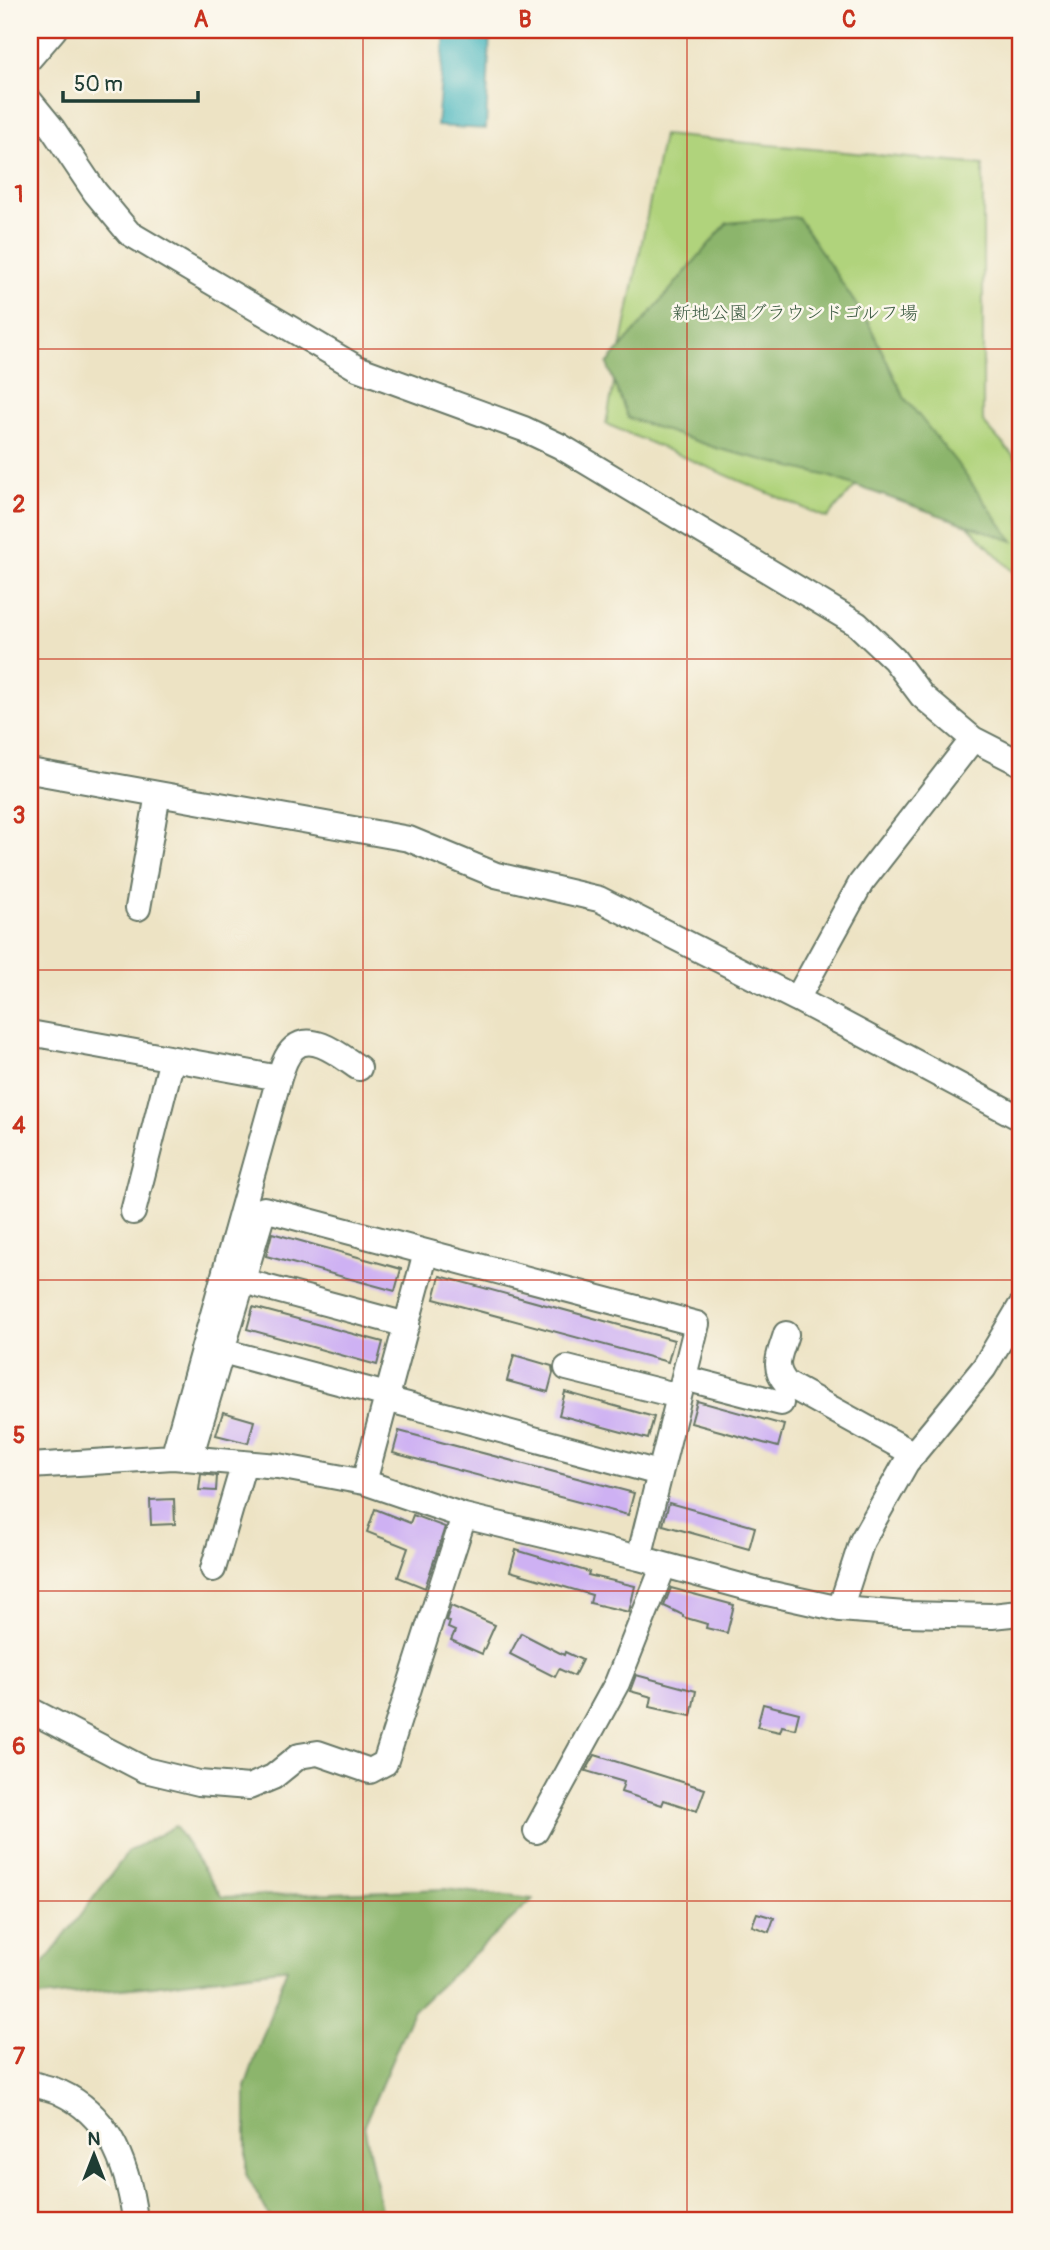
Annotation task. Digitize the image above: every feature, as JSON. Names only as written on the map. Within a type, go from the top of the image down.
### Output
[{"type":"street","points":[[30,58],[54,30]]},
{"type":"street","points":[[30,101],[95,192],[129,233],[357,368],[524,429],[560,446],[845,617],[874,638],[922,696],[973,739],[1020,763]]},
{"type":"street","points":[[797,999],[861,883],[973,739]]},
{"type":"street","points":[[30,771],[409,839],[496,874],[599,899],[797,999],[1020,1118]]},
{"type":"street","points":[[138,908],[158,794]]},
{"type":"street","points":[[30,1033],[279,1078]]},
{"type":"street","points":[[182,1458],[286,1059],[295,1046],[310,1042],[325,1046],[359,1068]]},
{"type":"street","points":[[134,1212],[172,1059]]},
{"type":"street","points":[[182,1458],[222,1351],[264,1209],[697,1324],[639,1558]]},
{"type":"street","points":[[364,1482],[426,1252]]},
{"type":"street","points":[[243,1281],[407,1325]]},
{"type":"street","points":[[840,1609],[862,1541],[906,1463],[984,1368],[1020,1307]]},
{"type":"street","points":[[786,1334],[777,1363],[778,1374],[787,1384],[914,1454]]},
{"type":"street","points":[[222,1351],[659,1473]]},
{"type":"street","points":[[567,1368],[781,1403]]},
{"type":"street","points":[[30,1466],[182,1458],[278,1466],[364,1482],[464,1516],[840,1609],[992,1616],[1020,1613]]},
{"type":"street","points":[[213,1569],[244,1463]]},
{"type":"street","points":[[30,1710],[145,1770],[199,1783],[249,1787],[274,1777],[299,1756],[318,1753],[370,1771],[385,1763],[464,1516]]},
{"type":"street","points":[[536,1831],[617,1683],[664,1565]]},
{"type":"street","points":[[30,2084],[61,2093],[86,2110],[107,2131],[131,2190],[135,2220]]},
{"type":"green space","name":"新地公園グラウンドゴルフ場","points":[[663,135],[983,165],[983,422],[1020,463],[1020,584],[1013,572],[891,446],[827,518],[606,424]]},
{"type":"green space","points":[[798,217],[869,324],[904,397],[956,462],[1013,541],[828,476],[719,449],[628,418],[607,364],[727,223]]},
{"type":"green space","points":[[175,1826],[222,1897],[445,1889],[533,1899],[413,2011],[364,2125],[383,2220],[271,2220],[246,2174],[246,2084],[287,1968],[153,1986],[30,1998],[30,1974],[41,1967],[129,1851]]},
{"type":"water","points":[[445,30],[490,30],[486,129],[437,126]]},
{"type":"building","points":[[272,1233],[401,1269],[395,1291],[266,1256]]},
{"type":"building","points":[[440,1276],[674,1340],[668,1362],[434,1299]]},
{"type":"building","points":[[253,1307],[383,1342],[377,1365],[247,1329]]},
{"type":"building","points":[[514,1355],[552,1366],[548,1392],[507,1381]]},
{"type":"building","points":[[565,1392],[654,1417],[648,1439],[559,1415]]},
{"type":"building","points":[[697,1401],[784,1425],[778,1447],[691,1423]]},
{"type":"building","points":[[223,1412],[254,1421],[248,1443],[216,1435]]},
{"type":"building","points":[[399,1431],[634,1493],[628,1515],[393,1453]]},
{"type":"building","points":[[201,1474],[217,1476],[216,1491],[199,1490]]},
{"type":"building","points":[[174,1499],[175,1524],[151,1525],[150,1500]]},
{"type":"building","points":[[669,1503],[755,1527],[749,1549],[663,1525]]},
{"type":"building","points":[[375,1509],[410,1523],[413,1515],[445,1527],[425,1588],[398,1577],[408,1548],[367,1532]]},
{"type":"building","points":[[516,1550],[589,1572],[588,1575],[635,1586],[629,1612],[590,1603],[592,1595],[510,1571]]},
{"type":"building","points":[[671,1588],[734,1605],[727,1633],[706,1628],[707,1624],[683,1617],[664,1606]]},
{"type":"building","points":[[451,1606],[495,1625],[482,1654],[451,1640],[455,1631],[448,1628],[450,1622],[446,1620]]},
{"type":"building","points":[[521,1633],[564,1655],[565,1652],[582,1660],[574,1676],[559,1669],[555,1677],[510,1654]]},
{"type":"building","points":[[636,1675],[696,1691],[691,1716],[650,1707],[652,1697],[630,1691]]},
{"type":"building","points":[[763,1704],[799,1713],[795,1729],[782,1726],[780,1732],[757,1727]]},
{"type":"building","points":[[595,1755],[705,1789],[697,1811],[664,1800],[662,1805],[621,1792],[624,1782],[586,1771]]},
{"type":"building","points":[[757,1913],[774,1918],[769,1932],[752,1926]]}]
